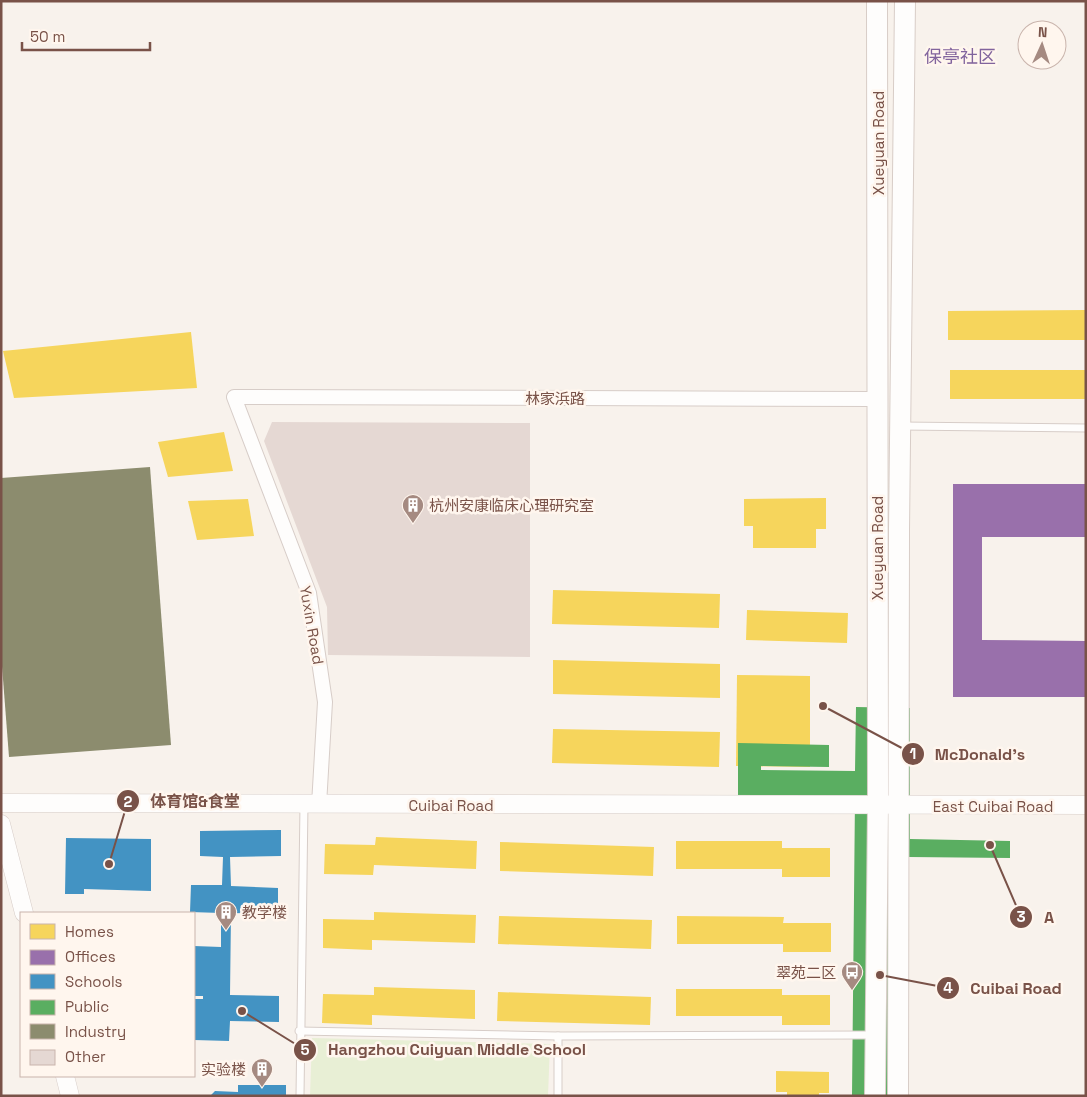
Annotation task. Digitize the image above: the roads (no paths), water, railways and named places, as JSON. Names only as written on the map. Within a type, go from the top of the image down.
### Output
[{"type":"main road","name":"Xueyuan Road","points":[[875,1096],[878,804],[877,1]]},
{"type":"main road","name":"Xueyuan Road","points":[[898,1096],[900,426],[905,1]]},
{"type":"street","name":"林家浜路","points":[[234,397],[877,399]]},
{"type":"street","name":"Yuxin Road","points":[[234,397],[309,593],[325,702],[312,805]]},
{"type":"street","name":"Cuibai Road","points":[[1,803],[312,805],[878,804],[900,806]]},
{"type":"street","name":"East Cuibai Road","points":[[900,806],[1086,805]]},
{"type":"street","points":[[1,824],[24,912]]},
{"type":"street","points":[[65,1077],[70,1096]]},
{"type":"lane","points":[[900,426],[1086,428]]},
{"type":"lane","points":[[300,1096],[299,1031],[312,805]]},
{"type":"lane","points":[[299,1031],[558,1036],[876,1035]]},
{"type":"lane","points":[[558,1036],[558,1096]]},
{"type":"place","name":"杭州安康临床心理研究室","points":[[413,524]]},
{"type":"place","name":"McDonald's","points":[[823,706]]},
{"type":"place","name":"A","points":[[990,845]]},
{"type":"place","name":"体育馆&食堂","points":[[109,864]]},
{"type":"place","name":"教学楼","points":[[226,931]]},
{"type":"place","name":"Cuibai Road","points":[[880,975]]},
{"type":"place","name":"翠苑二区","points":[[852,991]]},
{"type":"place","name":"Hangzhou Cuiyuan Middle School","points":[[242,1011]]},
{"type":"place","name":"实验楼","points":[[262,1088]]},
{"type":"district","name":"保亭社区","points":[[960,56]]}]
